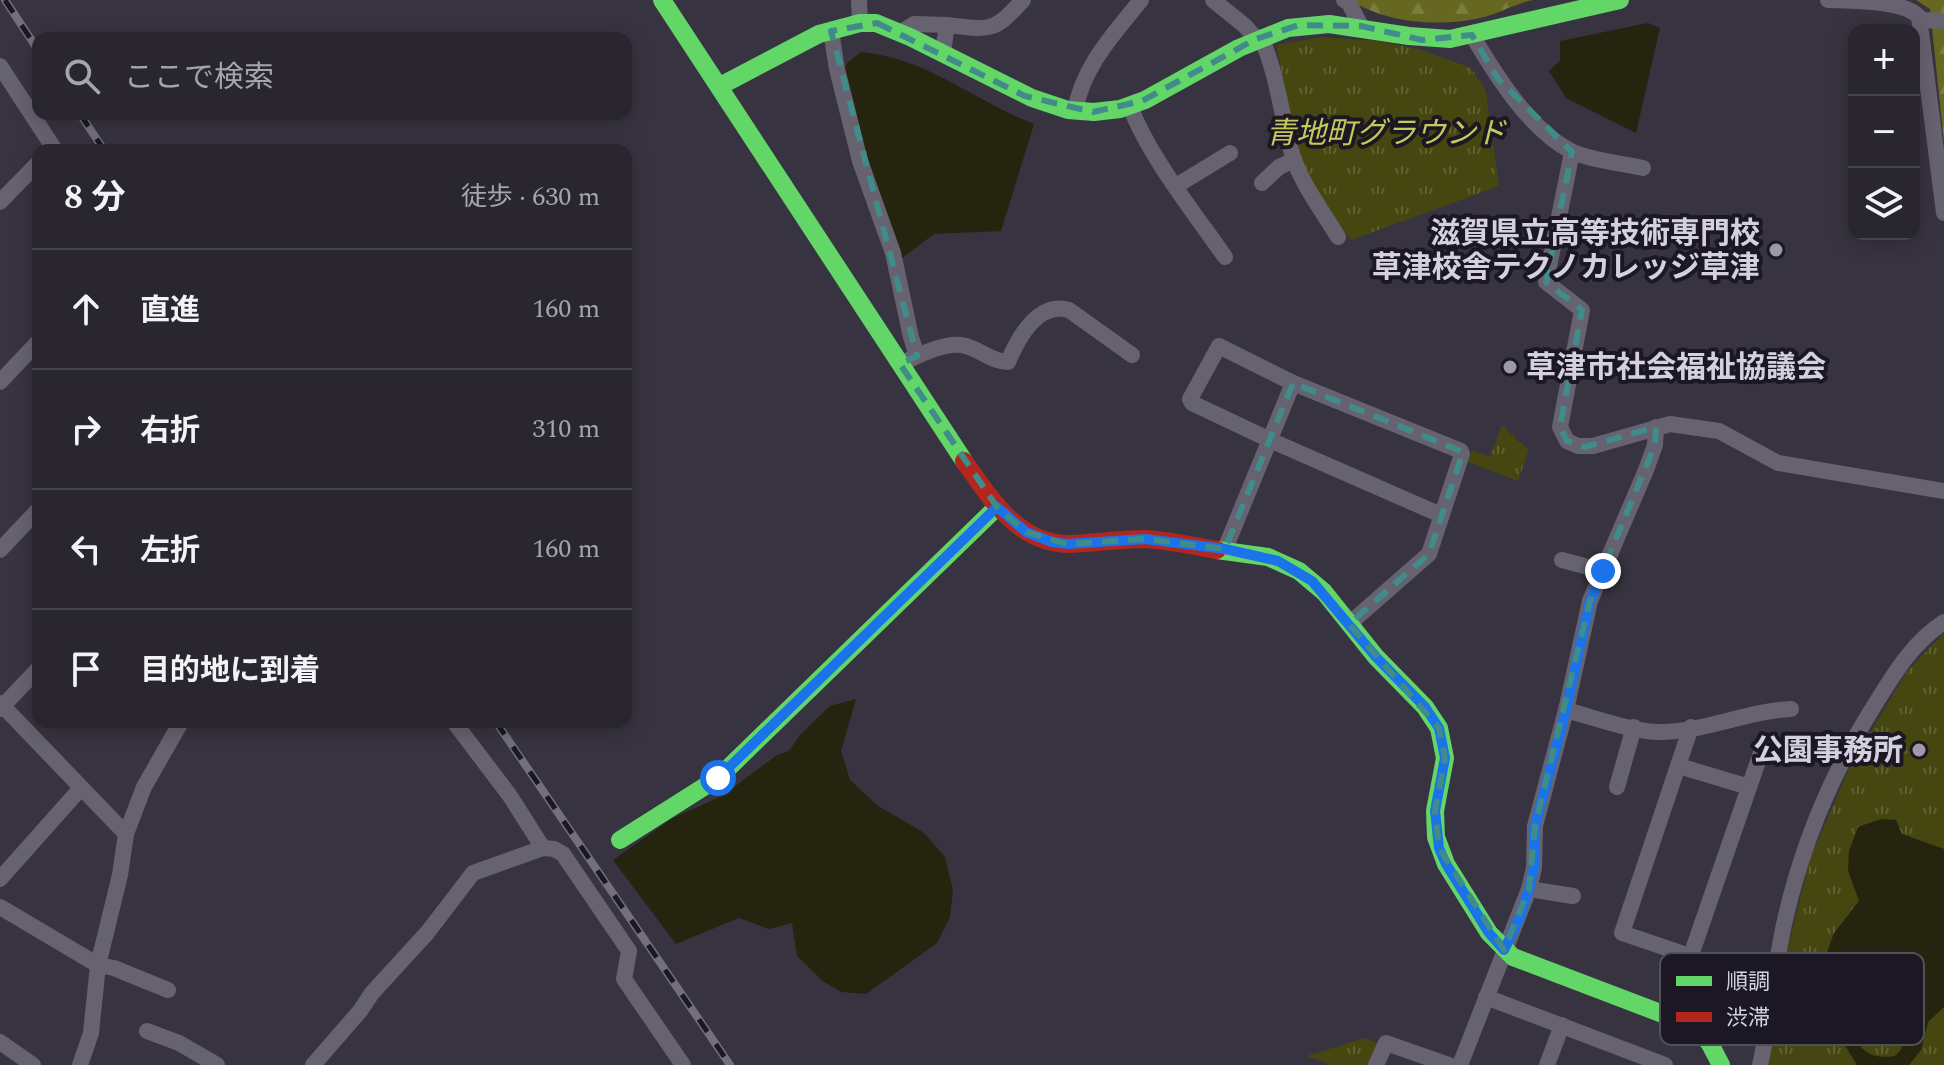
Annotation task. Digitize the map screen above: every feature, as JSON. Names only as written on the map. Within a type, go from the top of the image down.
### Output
[{"type":"street","points":[[662,0],[909,360],[944,433],[997,507],[1026,532],[1052,542],[1067,544],[1145,539],[1268,557],[1299,571],[1324,592],[1376,657],[1425,707],[1439,728],[1445,758],[1435,811],[1439,848],[1481,920],[1504,950],[1543,969],[1660,1012]]},
{"type":"street","points":[[859,0],[860,23]]},
{"type":"street","points":[[900,33],[914,24],[982,29],[998,25],[1023,0]]},
{"type":"street","points":[[1075,111],[1092,63],[1141,0]]},
{"type":"street","points":[[1213,0],[1258,38],[1274,70],[1294,160],[1338,237]]},
{"type":"street","points":[[1344,0],[1349,3],[1361,26]]},
{"type":"street","points":[[720,86],[799,43],[860,23],[877,23],[943,52],[1025,96],[1075,111],[1093,112],[1130,106],[1258,38],[1289,27],[1311,23],[1361,26],[1422,40],[1450,39],[1620,0]]},
{"type":"street","points":[[1828,0],[1900,4],[1914,10],[1920,20],[1944,213]]},
{"type":"street","points":[[1920,20],[1944,21]]},
{"type":"street","points":[[943,52],[947,25]]},
{"type":"street","points":[[831,31],[837,69],[860,161],[901,283],[911,337],[909,360]]},
{"type":"street","points":[[1472,35],[1498,79],[1546,132],[1572,152],[1643,168]]},
{"type":"street","points":[[0,66],[32,116]]},
{"type":"street","points":[[1130,106],[1135,120],[1176,186],[1225,257]]},
{"type":"street","points":[[34,120],[50,144]]},
{"type":"street","points":[[1572,152],[1546,282],[1582,310],[1560,427],[1563,436],[1572,445],[1593,446],[1670,424],[1712,430],[1778,463],[1944,491]]},
{"type":"street","points":[[1176,186],[1230,153]]},
{"type":"street","points":[[1262,183],[1279,167],[1294,160]]},
{"type":"street","points":[[0,202],[32,169]]},
{"type":"street","points":[[909,360],[964,345],[999,362],[1008,362],[1026,328],[1042,314],[1061,308],[1069,310],[1132,355]]},
{"type":"street","points":[[1349,624],[1429,554],[1461,451],[1293,383],[1219,346],[1190,399],[1192,403],[1441,515]]},
{"type":"street","points":[[0,382],[32,348]]},
{"type":"street","points":[[1225,549],[1293,383]]},
{"type":"street","points":[[1460,1065],[1529,889],[1534,868],[1535,826],[1566,710],[1590,601],[1646,470],[1655,445],[1656,427]]},
{"type":"street","points":[[620,840],[718,778],[997,507]]},
{"type":"street","points":[[0,550],[32,516]]},
{"type":"street","points":[[1562,560],[1603,571]]},
{"type":"street","points":[[1779,953],[1785,920],[1815,823],[1852,743],[1900,665],[1919,642],[1944,622]]},
{"type":"street","points":[[32,675],[1,706],[126,834]]},
{"type":"street","points":[[1566,710],[1654,732],[1769,710],[1791,709]]},
{"type":"street","points":[[1617,787],[1634,727]]},
{"type":"street","points":[[1681,953],[1622,933],[1691,727]]},
{"type":"street","points":[[80,1065],[95,1010],[98,965],[120,875],[126,834],[144,787],[178,728]]},
{"type":"street","points":[[459,728],[510,796],[543,848]]},
{"type":"street","points":[[1691,953],[1763,747]]},
{"type":"street","points":[[1679,766],[1749,787]]},
{"type":"street","points":[[0,879],[81,788]]},
{"type":"street","points":[[313,1065],[372,993],[427,933],[473,873],[543,848],[563,854],[629,951],[624,979],[683,1065]]},
{"type":"street","points":[[1529,889],[1573,896]]},
{"type":"street","points":[[0,907],[98,965],[114,968],[168,990]]},
{"type":"street","points":[[1486,997],[1665,1065]]},
{"type":"street","points":[[1547,1065],[1562,1025]]},
{"type":"street","points":[[147,1031],[179,1043],[217,1065]]},
{"type":"street","points":[[0,1042],[33,1065]]},
{"type":"street","points":[[1376,1065],[1386,1043],[1449,1065]]},
{"type":"street","points":[[1711,1045],[1721,1065]]},
{"type":"street","points":[[1760,1065],[1763,1045]]},
{"type":"highlighted area","points":[[877,23],[1025,96],[1093,112],[1142,101],[1256,39],[1299,25],[1361,26],[1422,40],[1472,35],[1498,79],[1572,152],[1546,282],[1582,310],[1560,427],[1567,441],[1585,447],[1656,427],[1655,445],[1590,601],[1535,826],[1529,889],[1504,950],[1439,848],[1435,811],[1445,758],[1439,728],[1349,624],[1429,554],[1463,452],[1293,383],[1225,549],[1145,539],[1067,544],[1026,532],[997,507],[900,364],[917,356],[831,31]]},
{"type":"green space","points":[[1351,0],[1533,0],[1475,19],[1438,23],[1382,15]]},
{"type":"green space","points":[[1916,0],[1944,0],[1944,143],[1930,9]]},
{"type":"green space","name":"青地町グラウンド","points":[[1320,37],[1378,41],[1422,50],[1471,68],[1486,91],[1499,186],[1351,240],[1323,205],[1299,155],[1276,45]]},
{"type":"green space","points":[[1502,425],[1529,449],[1518,481],[1468,462],[1472,450],[1490,457]]},
{"type":"green space","points":[[1944,633],[1944,1065],[1765,1065],[1771,1045],[1924,1045],[1924,953],[1787,953],[1810,859],[1851,764],[1908,670]]},
{"type":"green space","points":[[1365,1038],[1377,1043],[1368,1065],[1331,1065],[1307,1056]]},
{"type":"shaded area","points":[[1648,23],[1660,28],[1636,133],[1566,98],[1549,71],[1560,61],[1560,41]]},
{"type":"shaded area","points":[[861,52],[886,56],[930,72],[1034,124],[1001,231],[934,234],[902,258],[842,74],[847,63]]},
{"type":"shaded area","points":[[856,699],[841,751],[850,780],[878,806],[923,832],[945,857],[953,890],[950,917],[937,943],[866,994],[842,992],[824,982],[797,956],[792,923],[769,929],[739,918],[676,944],[613,860],[673,818],[722,796],[777,755],[789,751],[800,735],[830,706]]},
{"type":"shaded area","points":[[1881,819],[1896,820],[1902,834],[1944,849],[1944,1007],[1928,1022],[1924,1038],[1924,953],[1827,952],[1834,933],[1859,901],[1848,871],[1849,851],[1858,827]]},
{"type":"shaded area","points":[[1845,1045],[1859,1045],[1873,1055],[1883,1057],[1895,1056],[1903,1045],[1922,1045],[1909,1065],[1857,1065]]},
{"type":"railway","points":[[5,0],[32,41]]},
{"type":"railway","points":[[84,120],[100,144]]},
{"type":"railway","points":[[500,728],[730,1065]]},
{"type":"traffic: fast","points":[[662,0],[964,461]]},
{"type":"traffic: fast","points":[[720,86],[819,34],[860,23],[876,23],[1032,98],[1068,110],[1094,112],[1120,109],[1145,100],[1239,48],[1288,28],[1329,24],[1450,39],[1620,0]]},
{"type":"traffic: fast","points":[[620,840],[718,778],[997,507]]},
{"type":"traffic: fast","points":[[1217,550],[1268,557],[1299,571],[1324,592],[1376,657],[1425,707],[1439,728],[1445,758],[1435,811],[1436,837],[1446,864],[1489,933],[1513,957],[1660,1013]]},
{"type":"traffic: fast","points":[[1711,1045],[1721,1065]]},
{"type":"traffic: jam","points":[[964,461],[1008,517],[1036,537],[1071,544],[1144,539],[1217,550]]},
{"type":"place","name":"滋賀県立高等技術専門校 草津校舎テクノカレッジ草津","points":[[1776,250]]},
{"type":"place","name":"草津市社会福祉協議会","points":[[1510,367]]},
{"type":"place","name":"公園事務所","points":[[1919,750]]},
{"type":"route","points":[[718,778],[997,507],[1026,532],[1052,542],[1067,544],[1145,539],[1268,557],[1299,571],[1324,592],[1365,645],[1430,713],[1444,743],[1443,776],[1435,811],[1439,848],[1489,933],[1504,950],[1529,889],[1534,868],[1535,826],[1566,710],[1590,601],[1603,571]]}]
